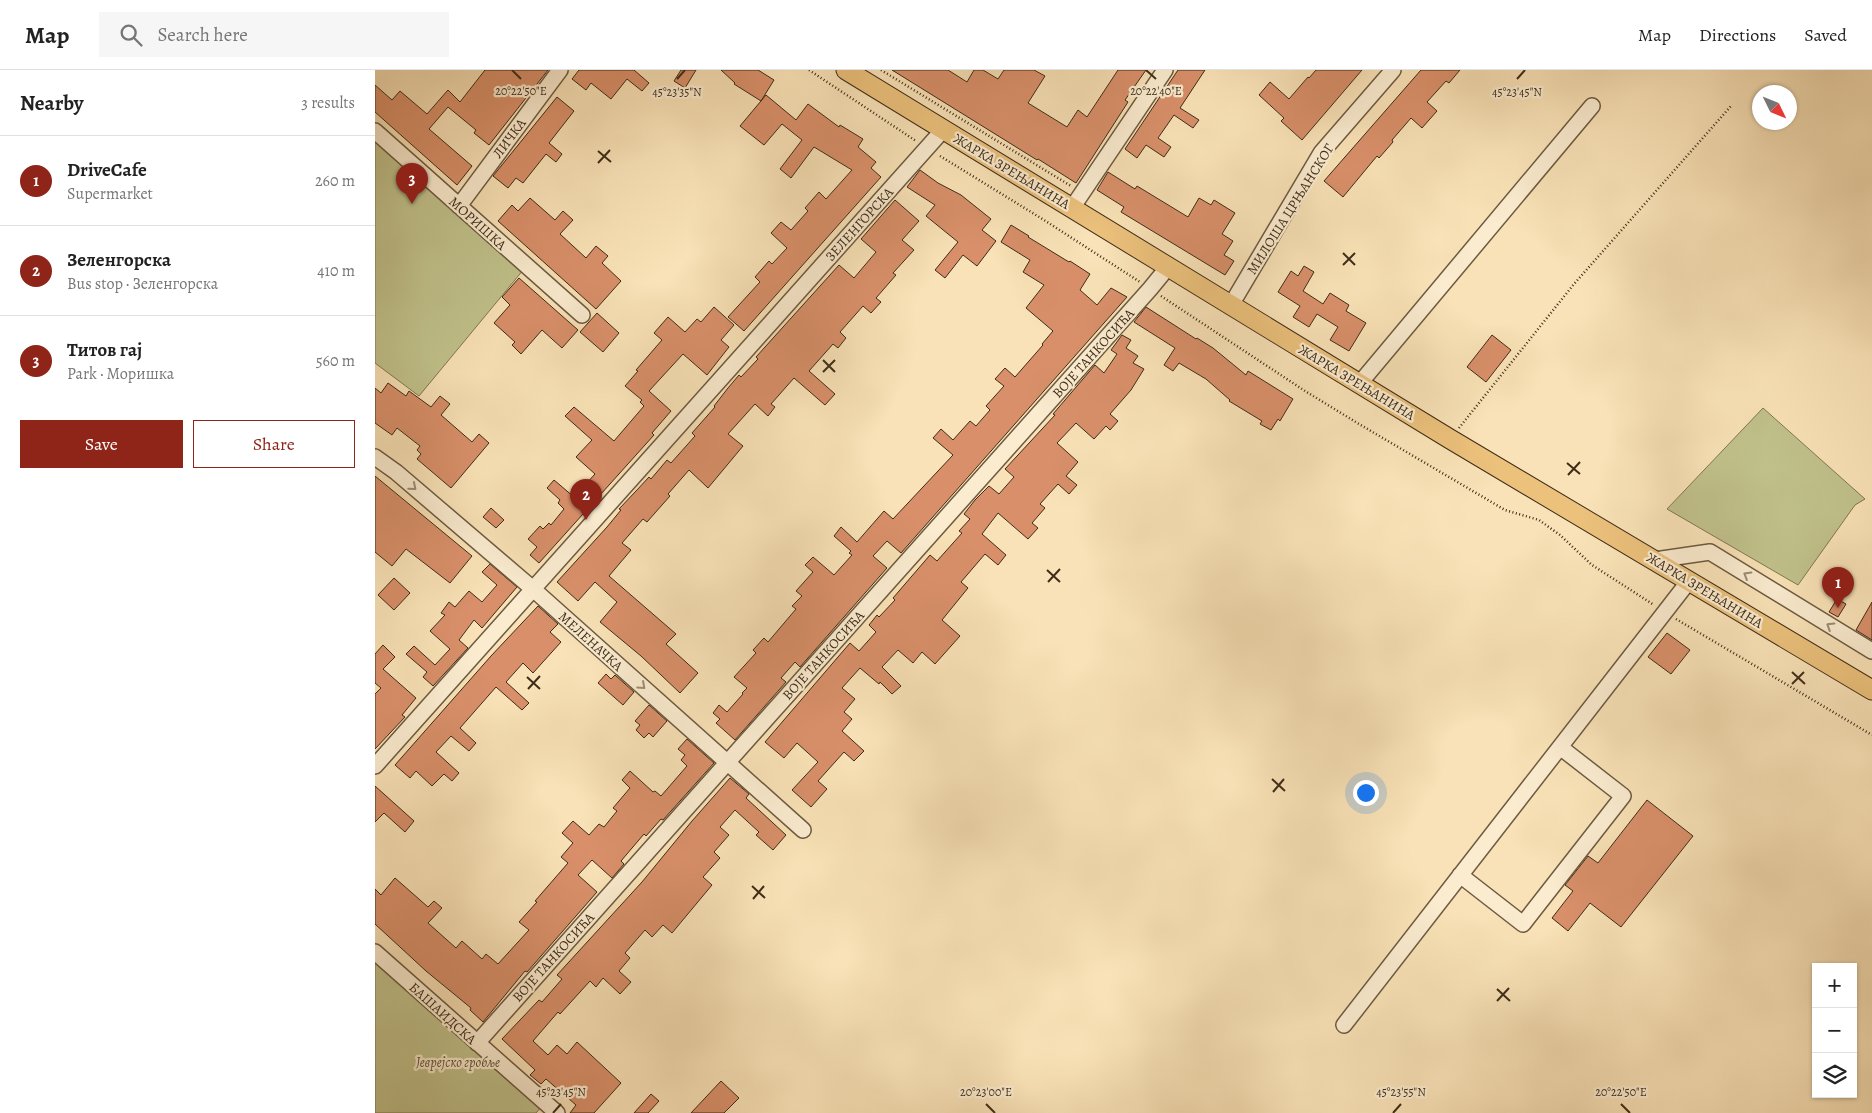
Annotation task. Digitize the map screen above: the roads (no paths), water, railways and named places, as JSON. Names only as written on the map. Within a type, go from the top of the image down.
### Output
[{"type":"main road","name":"ЖАРКА ЗРЕЊАНИНА","points":[[846,70],[943,130],[1077,201],[1168,267],[1450,439],[1872,690]]},
{"type":"street","name":"ЛИЧКА","points":[[459,206],[560,70]]},
{"type":"street","points":[[1077,201],[1165,70]]},
{"type":"street","name":"МИЛОША ЦРЊАНСКОГ","points":[[1231,305],[1321,153],[1393,70]]},
{"type":"street","points":[[1359,384],[1592,106]]},
{"type":"street","name":"ЗЕЛЕНГОРСКА","points":[[375,766],[943,130]]},
{"type":"street","name":"МОРИШКА","points":[[375,131],[582,315]]},
{"type":"street","name":"ВОЈЕ ТАНКОСИЋА","points":[[477,1043],[1168,267]]},
{"type":"street","name":"МЕЛЕНАЧКА","points":[[375,457],[396,472],[533,589],[803,830]]},
{"type":"street","points":[[1655,560],[1710,552],[1872,651]]},
{"type":"street","points":[[1344,1026],[1689,581]]},
{"type":"street","points":[[1460,875],[1523,924],[1623,796],[1560,747]]},
{"type":"street","name":"БАШАИДСКА","points":[[375,952],[557,1113]]},
{"type":"place","name":"Титов гај","points":[[412,204]]},
{"type":"place","name":"Зеленгорска","points":[[586,520]]},
{"type":"place","name":"DriveCafe","points":[[1838,608]]},
{"type":"park label","name":"Јеврејско гробље","points":[[458,1062]]}]
